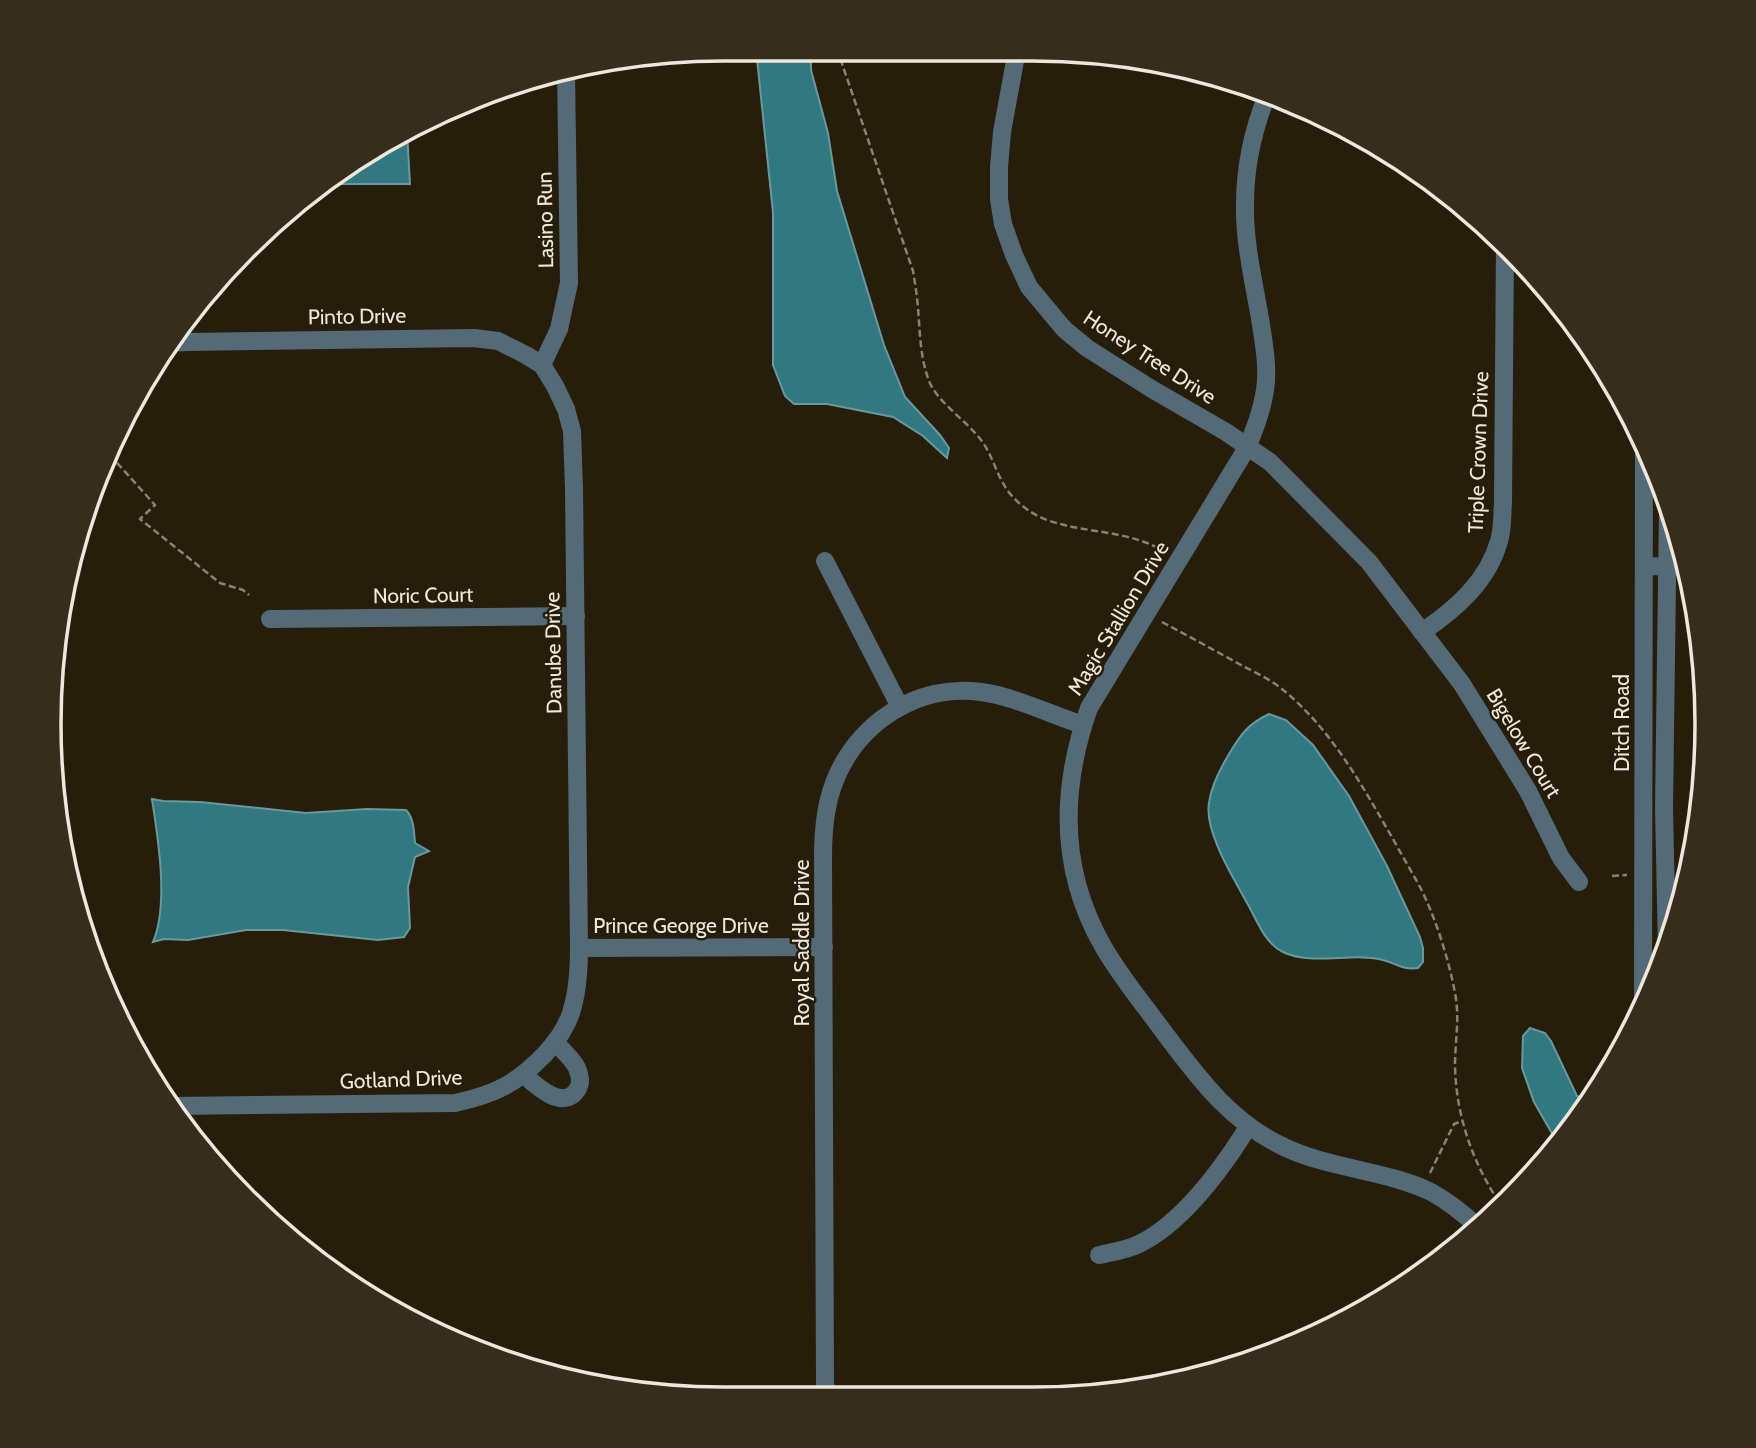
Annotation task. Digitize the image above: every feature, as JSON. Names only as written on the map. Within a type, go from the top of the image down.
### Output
[{"type":"street","name":"Honey Tree Drive","points":[[1015,61],[1002,132],[999,199],[1003,225],[1029,287],[1064,329],[1087,348],[1226,432],[1270,462],[1369,562],[1422,632]]},
{"type":"street","name":"Lasino Run","points":[[542,365],[559,329],[569,283],[566,81]]},
{"type":"street","name":"Magic Stallion Drive","points":[[1264,103],[1255,128],[1247,167],[1245,205],[1247,237],[1266,359],[1261,411],[1248,446],[1089,708],[1071,778],[1068,806],[1072,867],[1089,919],[1104,948],[1196,1075],[1221,1104],[1248,1127],[1282,1146],[1313,1159],[1423,1189],[1455,1206],[1471,1220]]},
{"type":"street","name":"Triple Crown Drive","points":[[1422,632],[1453,608],[1478,583],[1492,564],[1500,538],[1503,502],[1505,259]]},
{"type":"street","name":"Pinto Drive","points":[[183,342],[474,338],[498,341],[542,365]]},
{"type":"street","name":"Danube Drive","points":[[542,365],[566,409],[572,430],[579,948]]},
{"type":"street","name":"Ditch Road","points":[[1643,980],[1644,470]]},
{"type":"street","name":"Ditch Road","points":[[1666,916],[1664,808],[1668,538]]},
{"type":"street","points":[[825,561],[900,708]]},
{"type":"street","points":[[1644,566],[1676,568]]},
{"type":"street","name":"Noric Court","points":[[270,619],[576,616]]},
{"type":"street","name":"Bigelow Court","points":[[1422,632],[1462,684],[1492,731],[1528,791],[1561,858],[1579,882]]},
{"type":"street","name":"Royal Saddle Drive","points":[[826,1387],[823,834],[832,785],[856,743],[873,726],[893,710],[926,695],[952,691],[982,692],[1083,725]]},
{"type":"street","name":"Prince George Drive","points":[[579,948],[824,947]]},
{"type":"street","name":"Gotland Drive","points":[[184,1107],[455,1103],[495,1092],[524,1075],[563,1031],[570,1015],[579,976],[579,948]]},
{"type":"street","points":[[524,1075],[541,1090],[556,1097],[569,1097],[574,1093],[580,1076],[571,1060],[555,1042]]},
{"type":"street","points":[[1099,1255],[1121,1251],[1141,1243],[1177,1217],[1212,1179],[1248,1127]]},
{"type":"path","points":[[841,61],[913,271],[921,355],[929,384],[982,441],[1004,485],[1014,499],[1029,510],[1045,520],[1129,536],[1180,559]]},
{"type":"path","points":[[116,462],[155,505],[141,519],[220,583],[248,594]]},
{"type":"path","points":[[1147,613],[1278,686],[1320,726],[1340,751],[1368,795],[1421,890],[1446,959],[1455,993],[1458,1027],[1455,1065],[1463,1121],[1473,1155],[1497,1197]]},
{"type":"path","points":[[1612,876],[1628,875]]},
{"type":"path","points":[[1423,1189],[1454,1125],[1463,1121]]},
{"type":"water","points":[[757,61],[811,61],[828,133],[837,191],[884,345],[905,397],[949,448],[947,458],[923,436],[893,417],[827,404],[794,404],[785,396],[773,365],[773,213]]},
{"type":"water","points":[[408,142],[410,184],[341,184]]},
{"type":"water","points":[[1269,714],[1286,720],[1313,745],[1349,796],[1387,866],[1420,937],[1423,962],[1418,968],[1371,958],[1319,959],[1294,956],[1276,948],[1261,930],[1215,840],[1209,803],[1216,778],[1237,741],[1250,726]]},
{"type":"water","points":[[152,799],[306,813],[367,809],[406,810],[412,821],[415,843],[429,851],[415,857],[408,887],[410,928],[404,937],[378,940],[283,930],[246,930],[188,940],[164,939],[153,942],[158,927],[161,891]]},
{"type":"water","points":[[1530,1028],[1545,1033],[1579,1097],[1552,1134],[1534,1102],[1522,1068],[1523,1036]]}]
